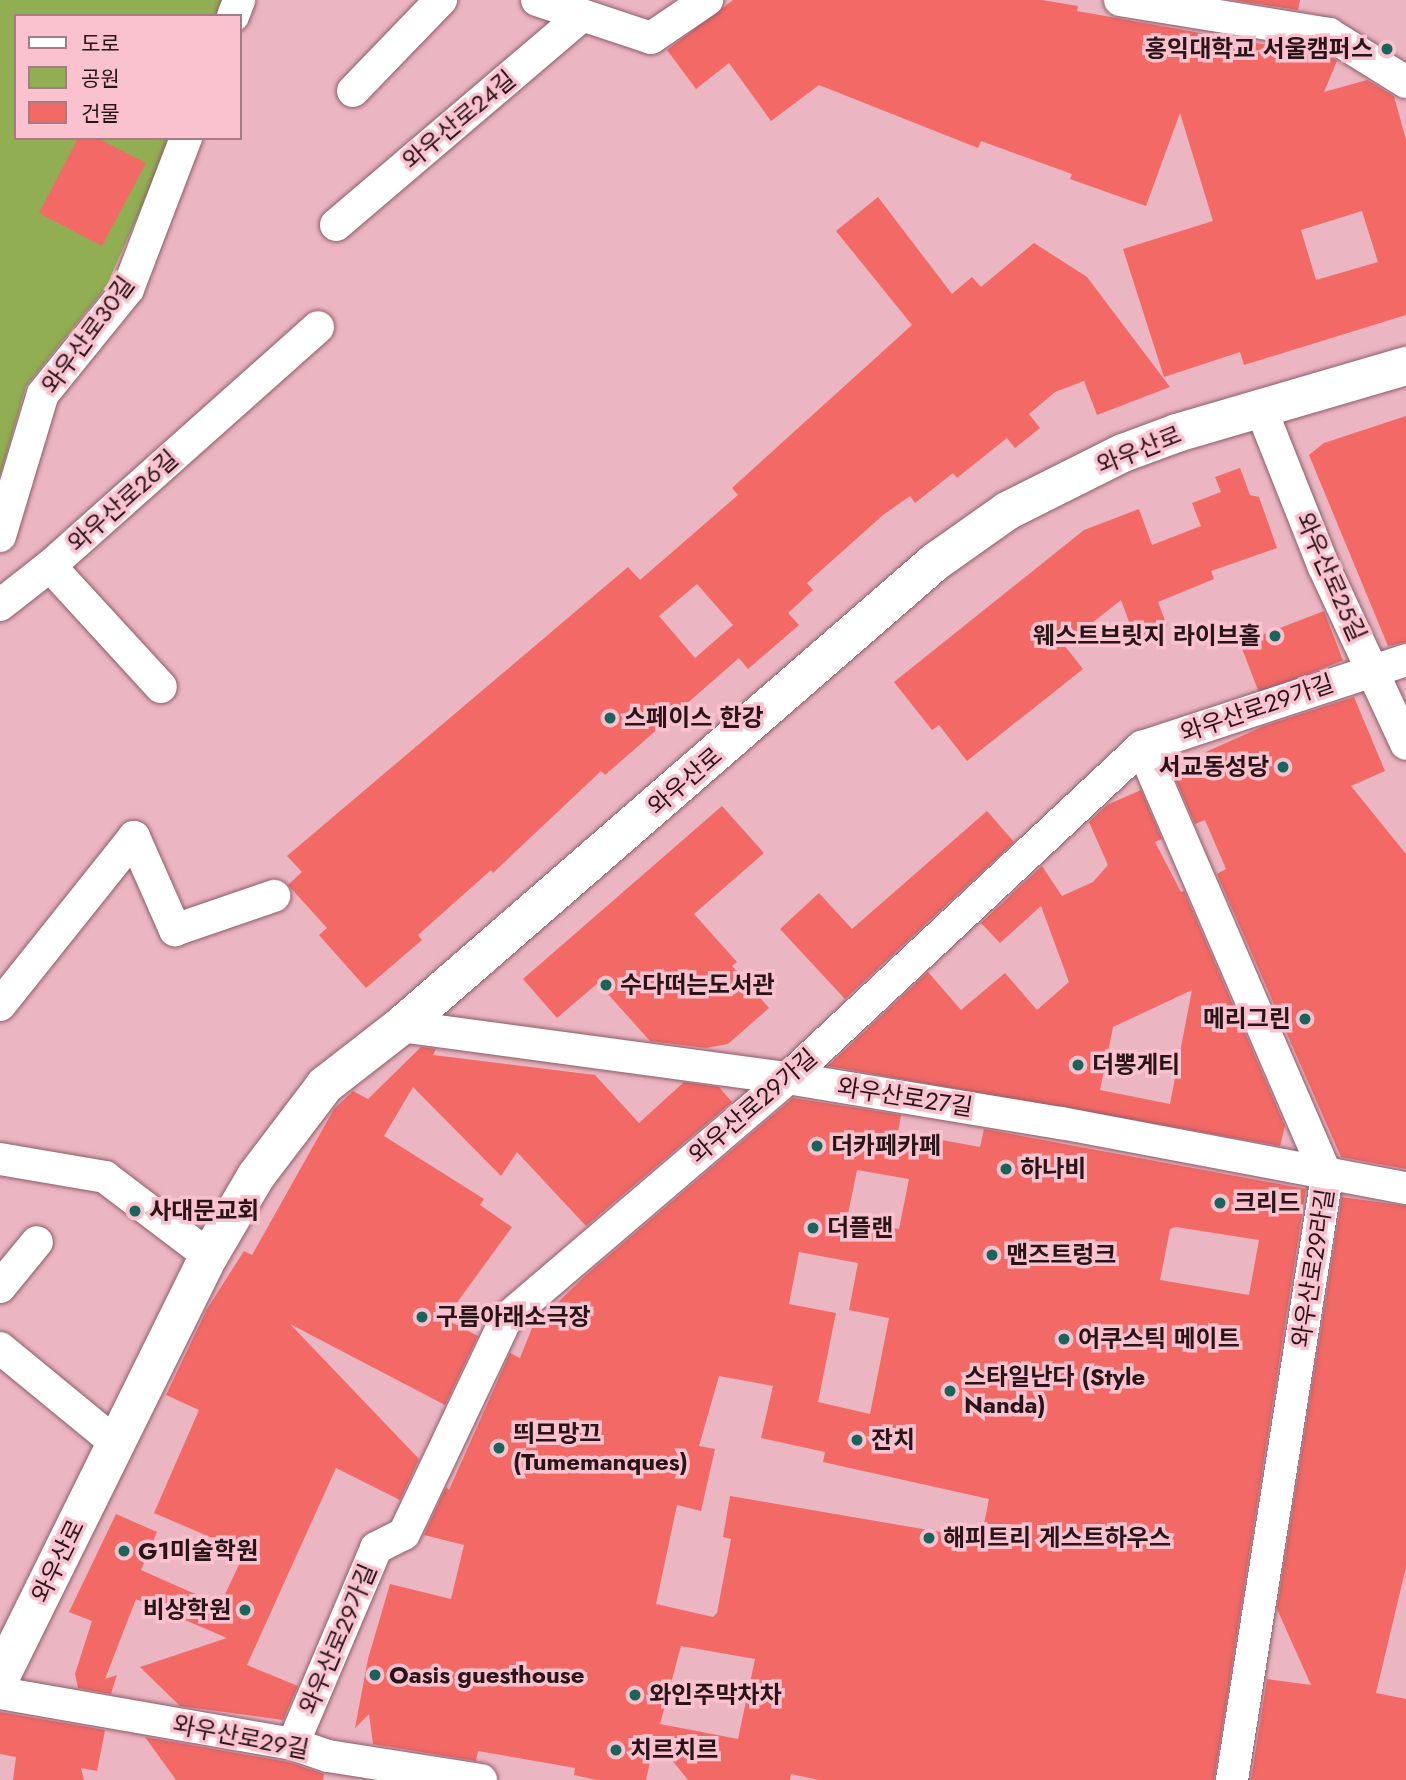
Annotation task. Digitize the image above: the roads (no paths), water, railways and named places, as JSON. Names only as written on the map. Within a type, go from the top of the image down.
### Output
[{"type":"street","points":[[353,91],[440,0]]},
{"type":"street","points":[[537,0],[651,38],[707,0]]},
{"type":"street","points":[[1120,0],[1329,34],[1406,82]]},
{"type":"street","name":"와우산로24길","points":[[336,225],[582,16]]},
{"type":"street","name":"와우산로30길","points":[[0,536],[43,394],[128,289],[185,140]]},
{"type":"street","name":"와우산로26길","points":[[161,687],[50,566],[318,327]]},
{"type":"street","name":"와우산로","points":[[0,1678],[209,1256],[256,1177],[324,1085],[401,1026],[935,562],[1007,511],[1111,459],[1177,433],[1406,366]]},
{"type":"street","name":"와우산로25길","points":[[1261,409],[1324,567],[1406,744]]},
{"type":"street","points":[[0,605],[50,566]]},
{"type":"street","name":"와우산로29가길","points":[[293,1744],[376,1548],[404,1534],[506,1319],[788,1078],[1142,747],[1406,660]]},
{"type":"street","name":"와우산로29라길","points":[[1142,747],[1327,1176],[1232,1780]]},
{"type":"street","points":[[0,1005],[134,837],[176,930],[274,896]]},
{"type":"street","name":"와우산로27길","points":[[401,1026],[788,1078],[1062,1123],[1327,1176],[1406,1188]]},
{"type":"street","points":[[0,1159],[105,1177],[209,1256]]},
{"type":"street","points":[[0,1287],[37,1242]]},
{"type":"street","points":[[0,1348],[117,1444]]},
{"type":"street","name":"와우산로29길","points":[[0,1693],[293,1744],[337,1768],[481,1780]]},
{"type":"place","name":"홍익대학교 서울캠퍼스","points":[[1387,49]]},
{"type":"place","name":"웨스트브릿지 라이브홀","points":[[1275,636]]},
{"type":"place","name":"스페이스 한강","points":[[610,718]]},
{"type":"place","name":"서교동성당","points":[[1283,767]]},
{"type":"place","name":"수다떠는도서관","points":[[606,985]]},
{"type":"place","name":"메리그린","points":[[1305,1019]]},
{"type":"place","name":"더뽕게티","points":[[1078,1065]]},
{"type":"place","name":"더카페카페","points":[[817,1146]]},
{"type":"place","name":"하나비","points":[[1006,1169]]},
{"type":"place","name":"크리드","points":[[1220,1203]]},
{"type":"place","name":"사대문교회","points":[[135,1211]]},
{"type":"place","name":"더플랜","points":[[813,1228]]},
{"type":"place","name":"맨즈트렁크","points":[[992,1255]]},
{"type":"place","name":"구름아래소극장","points":[[422,1317]]},
{"type":"place","name":"어쿠스틱 메이트","points":[[1064,1339]]},
{"type":"place","name":"스타일난다 (Style Nanda)","points":[[950,1391]]},
{"type":"place","name":"잔치","points":[[857,1440]]},
{"type":"place","name":"띄므망끄 (Tumemanques)","points":[[499,1448]]},
{"type":"place","name":"해피트리 게스트하우스","points":[[929,1538]]},
{"type":"place","name":"G1미술학원","points":[[124,1551]]},
{"type":"place","name":"비상학원","points":[[245,1610]]},
{"type":"place","name":"Oasis guesthouse","points":[[375,1675]]},
{"type":"place","name":"와인주막차차","points":[[635,1695]]},
{"type":"place","name":"치르치르","points":[[616,1750]]}]
